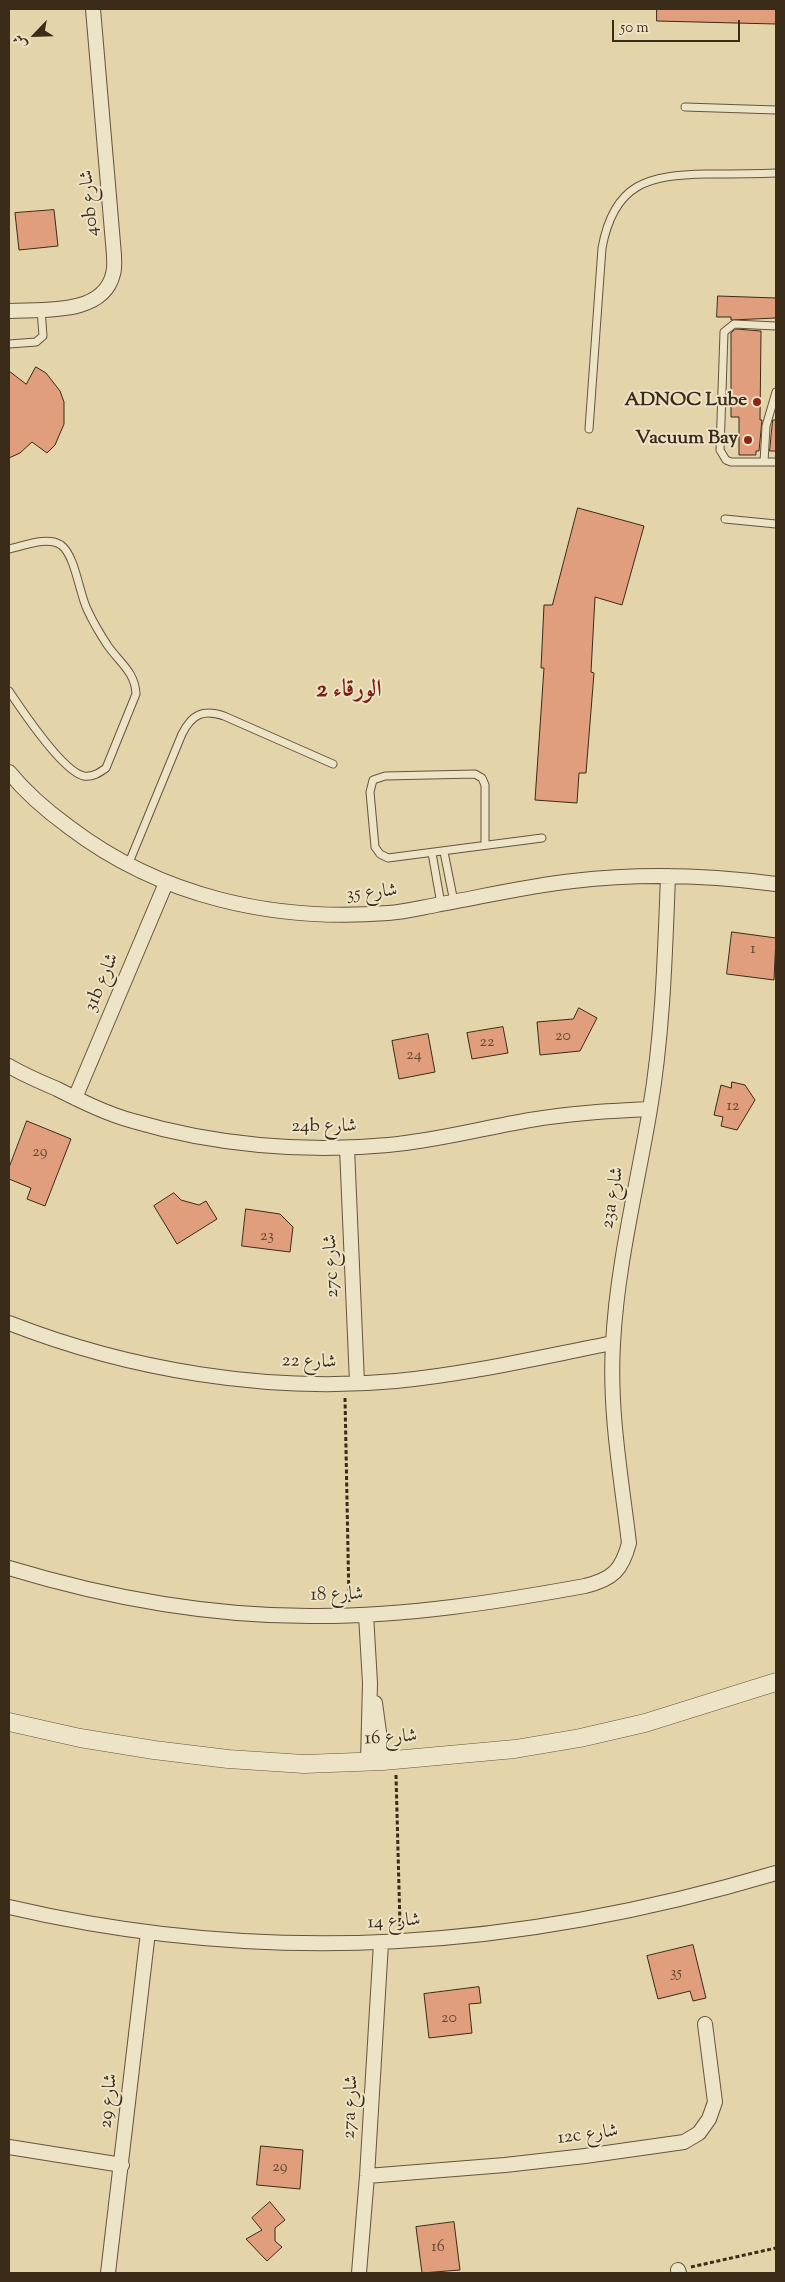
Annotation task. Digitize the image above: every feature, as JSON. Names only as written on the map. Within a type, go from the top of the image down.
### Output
[{"type":"street","name":"40b شارع","points":[[9,311],[72,307],[90,302],[105,291],[114,274],[93,9]]},
{"type":"street","name":"شارع 35","points":[[9,772],[47,811],[86,840],[128,866],[166,884],[220,901],[286,913],[333,916],[390,913],[572,881],[668,876],[711,877],[776,884]]},
{"type":"street","name":"23a شارع","points":[[627,1526],[614,1435],[612,1390],[613,1342],[628,1226],[650,1109],[662,1003],[668,876]]},
{"type":"street","name":"31b شارع","points":[[75,1098],[166,884]]},
{"type":"street","name":"24b شارع","points":[[9,1066],[75,1098],[132,1121],[203,1137],[275,1146],[347,1148],[389,1145],[437,1138],[532,1119],[576,1113],[650,1109]]},
{"type":"street","name":"27c شارع","points":[[347,1148],[351,1383]]},
{"type":"street","name":"شارع 22","points":[[9,1323],[95,1352],[160,1366],[225,1377],[291,1382],[351,1383],[434,1376],[613,1342]]},
{"type":"street","name":"شارع 18","points":[[9,1568],[125,1596],[217,1611],[317,1616],[366,1614],[473,1605],[602,1582],[615,1573],[625,1559],[628,1543],[627,1526]]},
{"type":"street","points":[[366,1614],[370,1683],[374,1696],[382,1761]]},
{"type":"street","name":"شارع 16","points":[[9,1722],[80,1738],[172,1753],[304,1764],[382,1761],[515,1749],[580,1738],[645,1723],[775,1682]]},
{"type":"street","name":"شارع 14","points":[[9,1906],[54,1917],[148,1932],[264,1943],[381,1943],[449,1939],[518,1931],[586,1920],[662,1904],[776,1873]]},
{"type":"street","name":"شارع 29","points":[[108,2273],[148,1932]]},
{"type":"street","name":"27a شارع","points":[[358,2273],[367,2176],[381,1943]]},
{"type":"street","name":"12c شارع","points":[[367,2176],[525,2163],[684,2142],[698,2133],[710,2119],[715,2102],[705,2024]]},
{"type":"street","points":[[9,2147],[122,2165]]},
{"type":"lane","points":[[685,108],[776,110]]},
{"type":"lane","points":[[589,429],[602,248],[605,227],[616,205],[635,188],[660,178],[689,175],[776,173]]},
{"type":"lane","points":[[9,344],[40,340],[43,336],[41,309]]},
{"type":"lane","points":[[776,326],[734,324],[724,332],[720,450],[726,460],[731,462],[776,462]]},
{"type":"lane","points":[[764,462],[766,426],[776,394]]},
{"type":"lane","points":[[725,519],[776,524]]},
{"type":"lane","points":[[9,549],[48,541],[61,545],[70,555],[87,609],[109,647],[131,673],[136,694],[106,768],[96,775],[84,776],[73,770],[41,736],[9,691]]},
{"type":"lane","points":[[128,866],[182,734],[188,722],[199,714],[212,712],[224,716],[333,764]]},
{"type":"lane","points":[[484,845],[485,785],[482,778],[475,774],[385,776],[373,780],[370,792],[375,847],[380,854],[388,858],[542,838]]},
{"type":"lane","points":[[444,852],[447,903]]},
{"type":"lane","points":[[432,853],[447,903]]},
{"type":"path","points":[[349,1615],[351,1383]]},
{"type":"path","points":[[382,1761],[400,1942]]},
{"type":"path","points":[[679,2272],[776,2248]]},
{"type":"building","points":[[657,9],[776,9],[776,24],[657,21]]},
{"type":"building","points":[[54,210],[58,246],[19,250],[15,213]]},
{"type":"building","points":[[718,296],[776,298],[776,318],[731,320],[731,317],[717,317]]},
{"type":"building","points":[[736,329],[761,331],[760,420],[762,420],[759,451],[756,451],[756,455],[739,455],[739,417],[731,417],[731,333]]},
{"type":"building","points":[[36,367],[46,373],[60,391],[64,402],[64,424],[55,445],[47,453],[32,442],[20,453],[9,458],[9,371],[26,384]]},
{"type":"building","points":[[773,420],[776,420],[776,451],[770,451]]},
{"type":"building","points":[[578,508],[644,526],[622,605],[595,597],[591,672],[594,673],[586,773],[579,773],[577,803],[535,800],[544,668],[541,668],[544,605],[552,605]]},
{"type":"building","points":[[732,932],[776,938],[774,980],[727,974]]},
{"type":"building","points":[[579,1008],[597,1018],[580,1051],[540,1055],[537,1022],[573,1019]]},
{"type":"building","points":[[503,1027],[508,1053],[472,1059],[467,1033]]},
{"type":"building","points":[[428,1034],[435,1072],[399,1079],[392,1041]]},
{"type":"building","points":[[732,1082],[745,1085],[755,1100],[737,1130],[721,1126],[723,1117],[714,1115],[721,1085],[731,1088]]},
{"type":"building","points":[[27,1121],[71,1139],[45,1206],[27,1199],[31,1188],[9,1179],[9,1168]]},
{"type":"building","points":[[174,1193],[181,1200],[199,1205],[206,1201],[217,1219],[177,1244],[154,1206]]},
{"type":"building","points":[[246,1209],[280,1214],[293,1227],[290,1252],[242,1246]]},
{"type":"building","points":[[693,1945],[706,1998],[693,2001],[690,1991],[658,1999],[647,1956]]},
{"type":"building","points":[[479,1987],[481,2003],[469,2004],[472,2033],[429,2038],[424,1994]]},
{"type":"building","points":[[261,2146],[303,2150],[300,2189],[257,2185]]},
{"type":"building","points":[[270,2202],[285,2220],[275,2228],[275,2241],[282,2247],[267,2261],[246,2239],[262,2230],[252,2218]]},
{"type":"building","points":[[454,2222],[460,2270],[422,2273],[416,2227]]},
{"type":"place","name":"ADNOC Lube","points":[[757,402]]},
{"type":"place","name":"Vacuum Bay","points":[[748,440]]},
{"type":"district","name":"الورقاء 2","points":[[349,692]]}]
